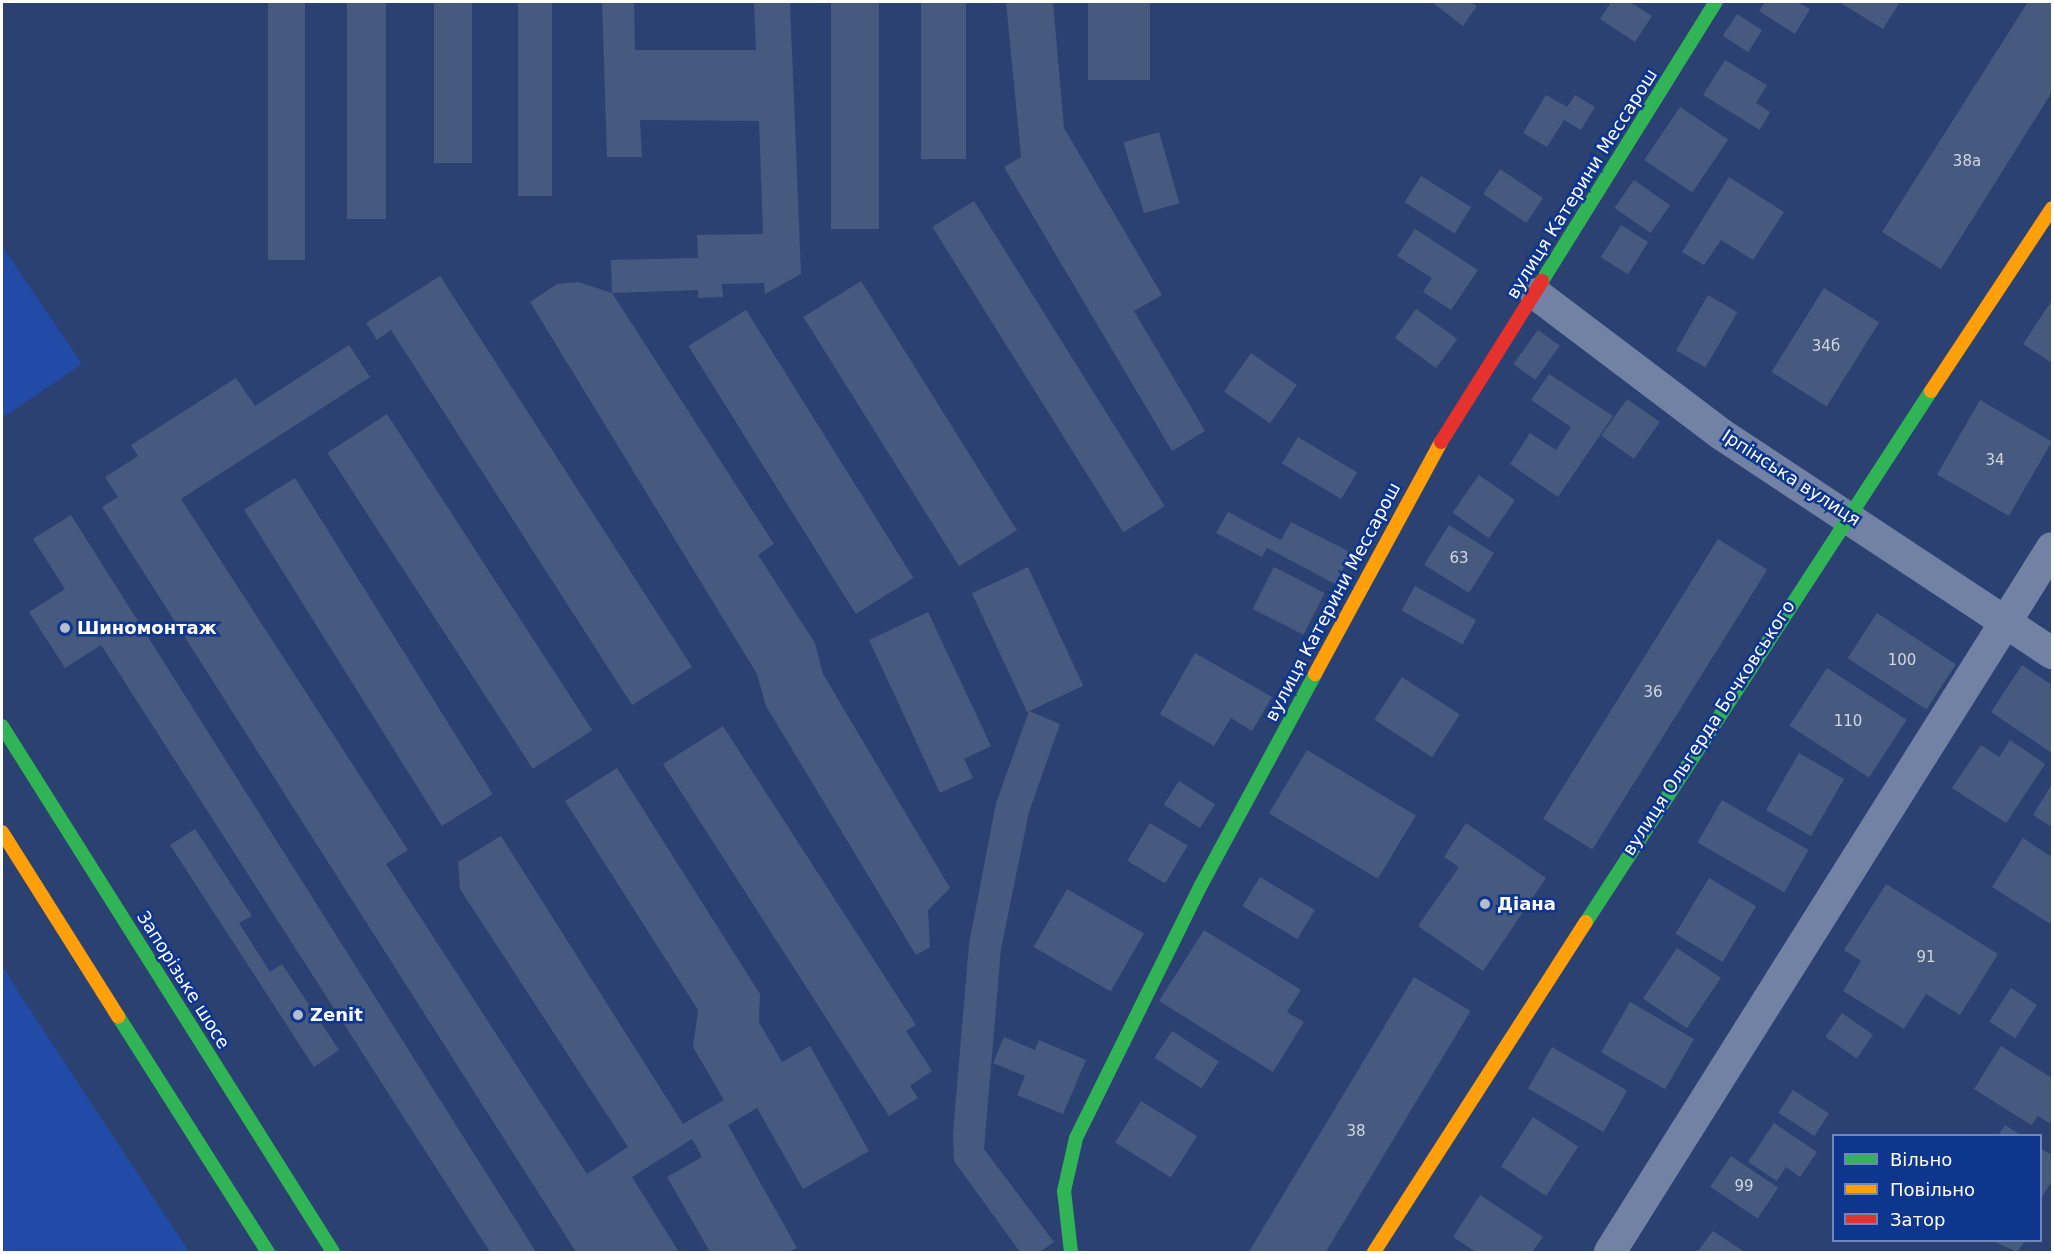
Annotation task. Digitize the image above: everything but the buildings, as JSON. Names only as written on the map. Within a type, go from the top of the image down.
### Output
[{"type":"street","name":"вулиця Катерини Мессарош","points":[[1071,1252],[1064,1191],[1076,1138],[1114,1054],[1432,457],[1536,294],[1716,2]]},
{"type":"street","name":"вулиця Ольгерда Бочковського","points":[[1374,1252],[1848,515],[2052,208]]},
{"type":"street","name":"Ірпінська вулиця","points":[[1536,294],[1721,434],[1848,515],[2052,653]]},
{"type":"street","points":[[1610,1252],[2052,548]]},
{"type":"street","name":"Запорізьке шосе","points":[[2,726],[333,1252]]},
{"type":"street","points":[[2,832],[268,1252]]},
{"type":"shaded area","points":[[2,246],[82,364],[2,418]]},
{"type":"shaded area","points":[[2,965],[19,993],[189,1252],[2,1252]]},
{"type":"traffic: fast","points":[[1542,281],[1716,2]]},
{"type":"traffic: fast","points":[[1586,922],[1931,391]]},
{"type":"traffic: fast","points":[[1071,1252],[1064,1191],[1076,1138],[1200,887],[1315,674]]},
{"type":"traffic: fast","points":[[2,726],[333,1252]]},
{"type":"traffic: fast","points":[[118,1016],[268,1252]]},
{"type":"traffic: slow","points":[[1931,391],[2052,208]]},
{"type":"traffic: slow","points":[[1315,674],[1441,442]]},
{"type":"traffic: slow","points":[[2,832],[118,1016]]},
{"type":"traffic: slow","points":[[1374,1252],[1586,922]]},
{"type":"traffic: jam","points":[[1441,442],[1542,281]]},
{"type":"place","name":"Шиномонтаж","points":[[65,628]]},
{"type":"place","name":"Діана","points":[[1485,904]]},
{"type":"place","name":"Zenit","points":[[298,1015]]}]
